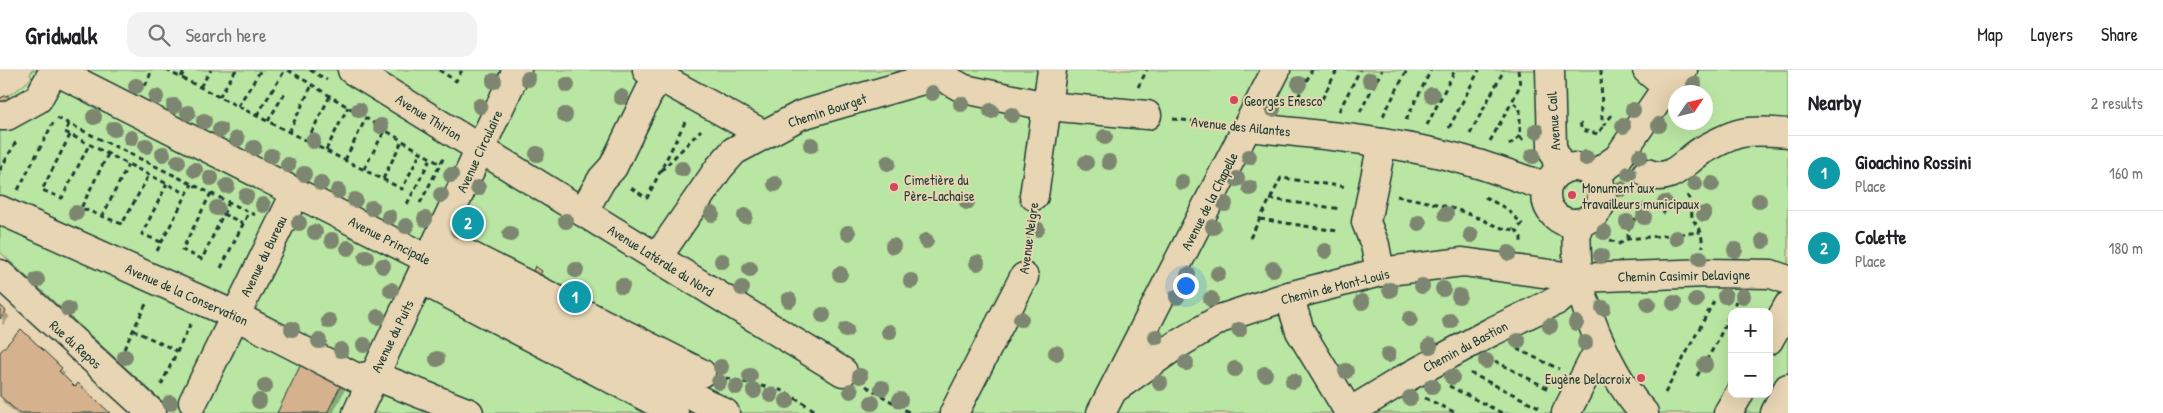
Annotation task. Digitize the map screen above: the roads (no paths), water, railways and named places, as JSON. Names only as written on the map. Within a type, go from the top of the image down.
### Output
[{"type":"street","points":[[0,116],[7,116],[38,99],[54,70]]},
{"type":"street","name":"Avenue Principale","points":[[54,70],[726,413]]},
{"type":"street","name":"Avenue Thirion","points":[[352,70],[479,149]]},
{"type":"street","name":"Avenue Circulaire","points":[[429,260],[517,70]]},
{"type":"street","name":"Avenue Neigre","points":[[1034,196],[1052,70]]},
{"type":"street","name":"Avenue de la Chapelle","points":[[1108,401],[1276,70]]},
{"type":"street","name":"Avenue Cail","points":[[1550,70],[1554,179]]},
{"type":"street","points":[[934,71],[964,89],[1047,106],[1146,116]]},
{"type":"street","name":"Chemin Bourget","points":[[657,258],[718,168],[734,151],[762,134],[801,115],[926,79],[934,71]]},
{"type":"street","points":[[583,212],[613,167],[655,72],[762,134]]},
{"type":"street","points":[[1594,176],[1618,158],[1666,76]]},
{"type":"street","name":"Avenue des Ailantes","points":[[1247,127],[1382,131],[1429,151],[1554,179]]},
{"type":"street","points":[[1380,272],[1375,245],[1366,222],[1382,131]]},
{"type":"street","points":[[1659,174],[1703,150],[1742,133],[1788,133]]},
{"type":"street","name":"Avenue Latérale du Nord","points":[[479,149],[851,377]]},
{"type":"street","points":[[1575,167],[1586,169],[1594,176],[1602,191],[1601,202],[1592,216],[1576,222],[1561,219],[1553,212],[1547,203],[1554,179],[1575,167]]},
{"type":"street","name":"Avenue du Bureau","points":[[193,402],[234,314],[296,192]]},
{"type":"street","name":"Avenue de la Conservation","points":[[8,201],[158,281],[234,314],[357,378],[373,375],[469,413]]},
{"type":"street","points":[[1576,222],[1579,278],[1586,306],[1601,345],[1635,404],[1644,413]]},
{"type":"street","name":"Avenue du Puits","points":[[356,413],[429,260]]},
{"type":"street","name":"Chemin de Mont-Louis","points":[[1108,401],[1175,346],[1220,319],[1289,296],[1380,272],[1463,262],[1579,278]]},
{"type":"street","name":"Chemin Casimir Delavigne","points":[[1579,278],[1707,273],[1771,274],[1788,280]]},
{"type":"street","name":"Rue du Repos","points":[[0,274],[152,413]]},
{"type":"street","name":"Avenue Neigre","points":[[954,413],[1024,277]]},
{"type":"street","name":"Chemin du Bastion","points":[[1348,413],[1404,378],[1491,332],[1560,299],[1579,278]]},
{"type":"street","points":[[1289,296],[1300,331],[1348,413]]},
{"type":"street","points":[[1773,333],[1788,306]]},
{"type":"street","points":[[1561,403],[1601,345]]},
{"type":"street","points":[[1775,413],[1788,388]]},
{"type":"street","points":[[1728,413],[1737,398]]},
{"type":"place","name":"Georges Enesco","points":[[1234,100]]},
{"type":"place","name":"Cimetière du Père-Lachaise","points":[[894,187]]},
{"type":"place","name":"Monument aux travailleurs municipaux","points":[[1572,195]]},
{"type":"place","name":"Colette","points":[[468,223]]},
{"type":"place","name":"Gioachino Rossini","points":[[575,297]]},
{"type":"place","name":"Eugène Delacroix","points":[[1641,378]]}]
